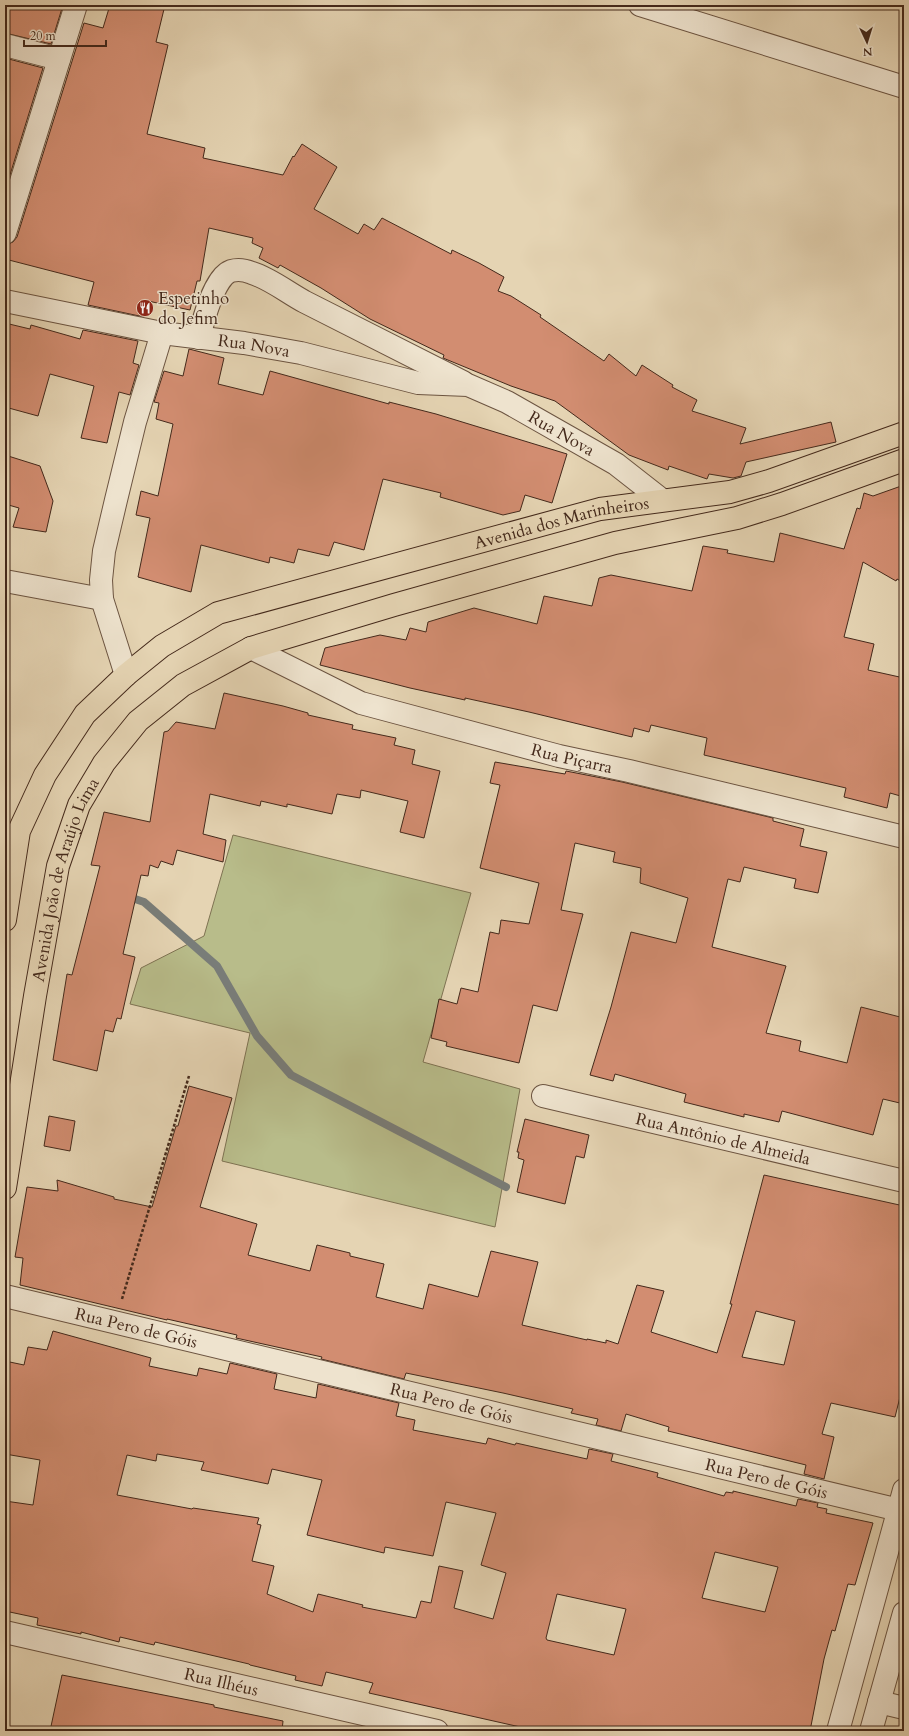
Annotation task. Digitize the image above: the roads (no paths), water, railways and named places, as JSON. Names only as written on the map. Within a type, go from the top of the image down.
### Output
[{"type":"main road","name":"Avenida dos Marinheiros","points":[[126,675],[162,646],[218,613],[600,509],[730,492],[769,481],[904,433]]},
{"type":"main road","name":"Avenida dos Marinheiros","points":[[251,648],[394,605],[615,543],[737,518],[782,504],[904,460]]},
{"type":"main road","name":"Avenida João de Araújo Lima","points":[[5,1188],[35,996],[58,866],[79,805],[104,764],[138,721],[183,685],[251,648]]},
{"type":"main road","points":[[5,920],[19,831],[45,775],[85,714],[126,675]]},
{"type":"street","points":[[5,233],[76,5]]},
{"type":"street","points":[[640,5],[904,87]]},
{"type":"street","points":[[5,45],[59,59]]},
{"type":"street","points":[[199,338],[206,313],[222,278],[230,272],[239,270],[252,272],[303,301],[468,385]]},
{"type":"street","name":"Rua Nova","points":[[5,301],[162,334],[244,343],[301,353],[418,383],[468,385],[507,402],[616,464],[662,500]]},
{"type":"street","points":[[126,675],[102,599],[104,551],[135,422],[162,334]]},
{"type":"street","points":[[5,581],[102,599]]},
{"type":"street","name":"Rua Piçarra","points":[[251,648],[361,703],[375,708],[559,756],[629,771],[904,837]]},
{"type":"street","name":"Rua Antônio de Almeida","points":[[543,1096],[904,1181]]},
{"type":"street","name":"Rua Pero de Góis","points":[[5,1296],[116,1323],[901,1500]]},
{"type":"street","points":[[838,1731],[901,1500]]},
{"type":"street","points":[[871,1731],[904,1613]]},
{"type":"street","name":"Rua Ilhéus","points":[[5,1632],[437,1731]]},
{"type":"street","points":[[879,1702],[904,1708]]},
{"type":"waterway","points":[[126,896],[144,902],[217,966],[257,1036],[291,1075],[506,1187]]},
{"type":"place","name":"Espetinho do Jefim","points":[[145,308]]}]
